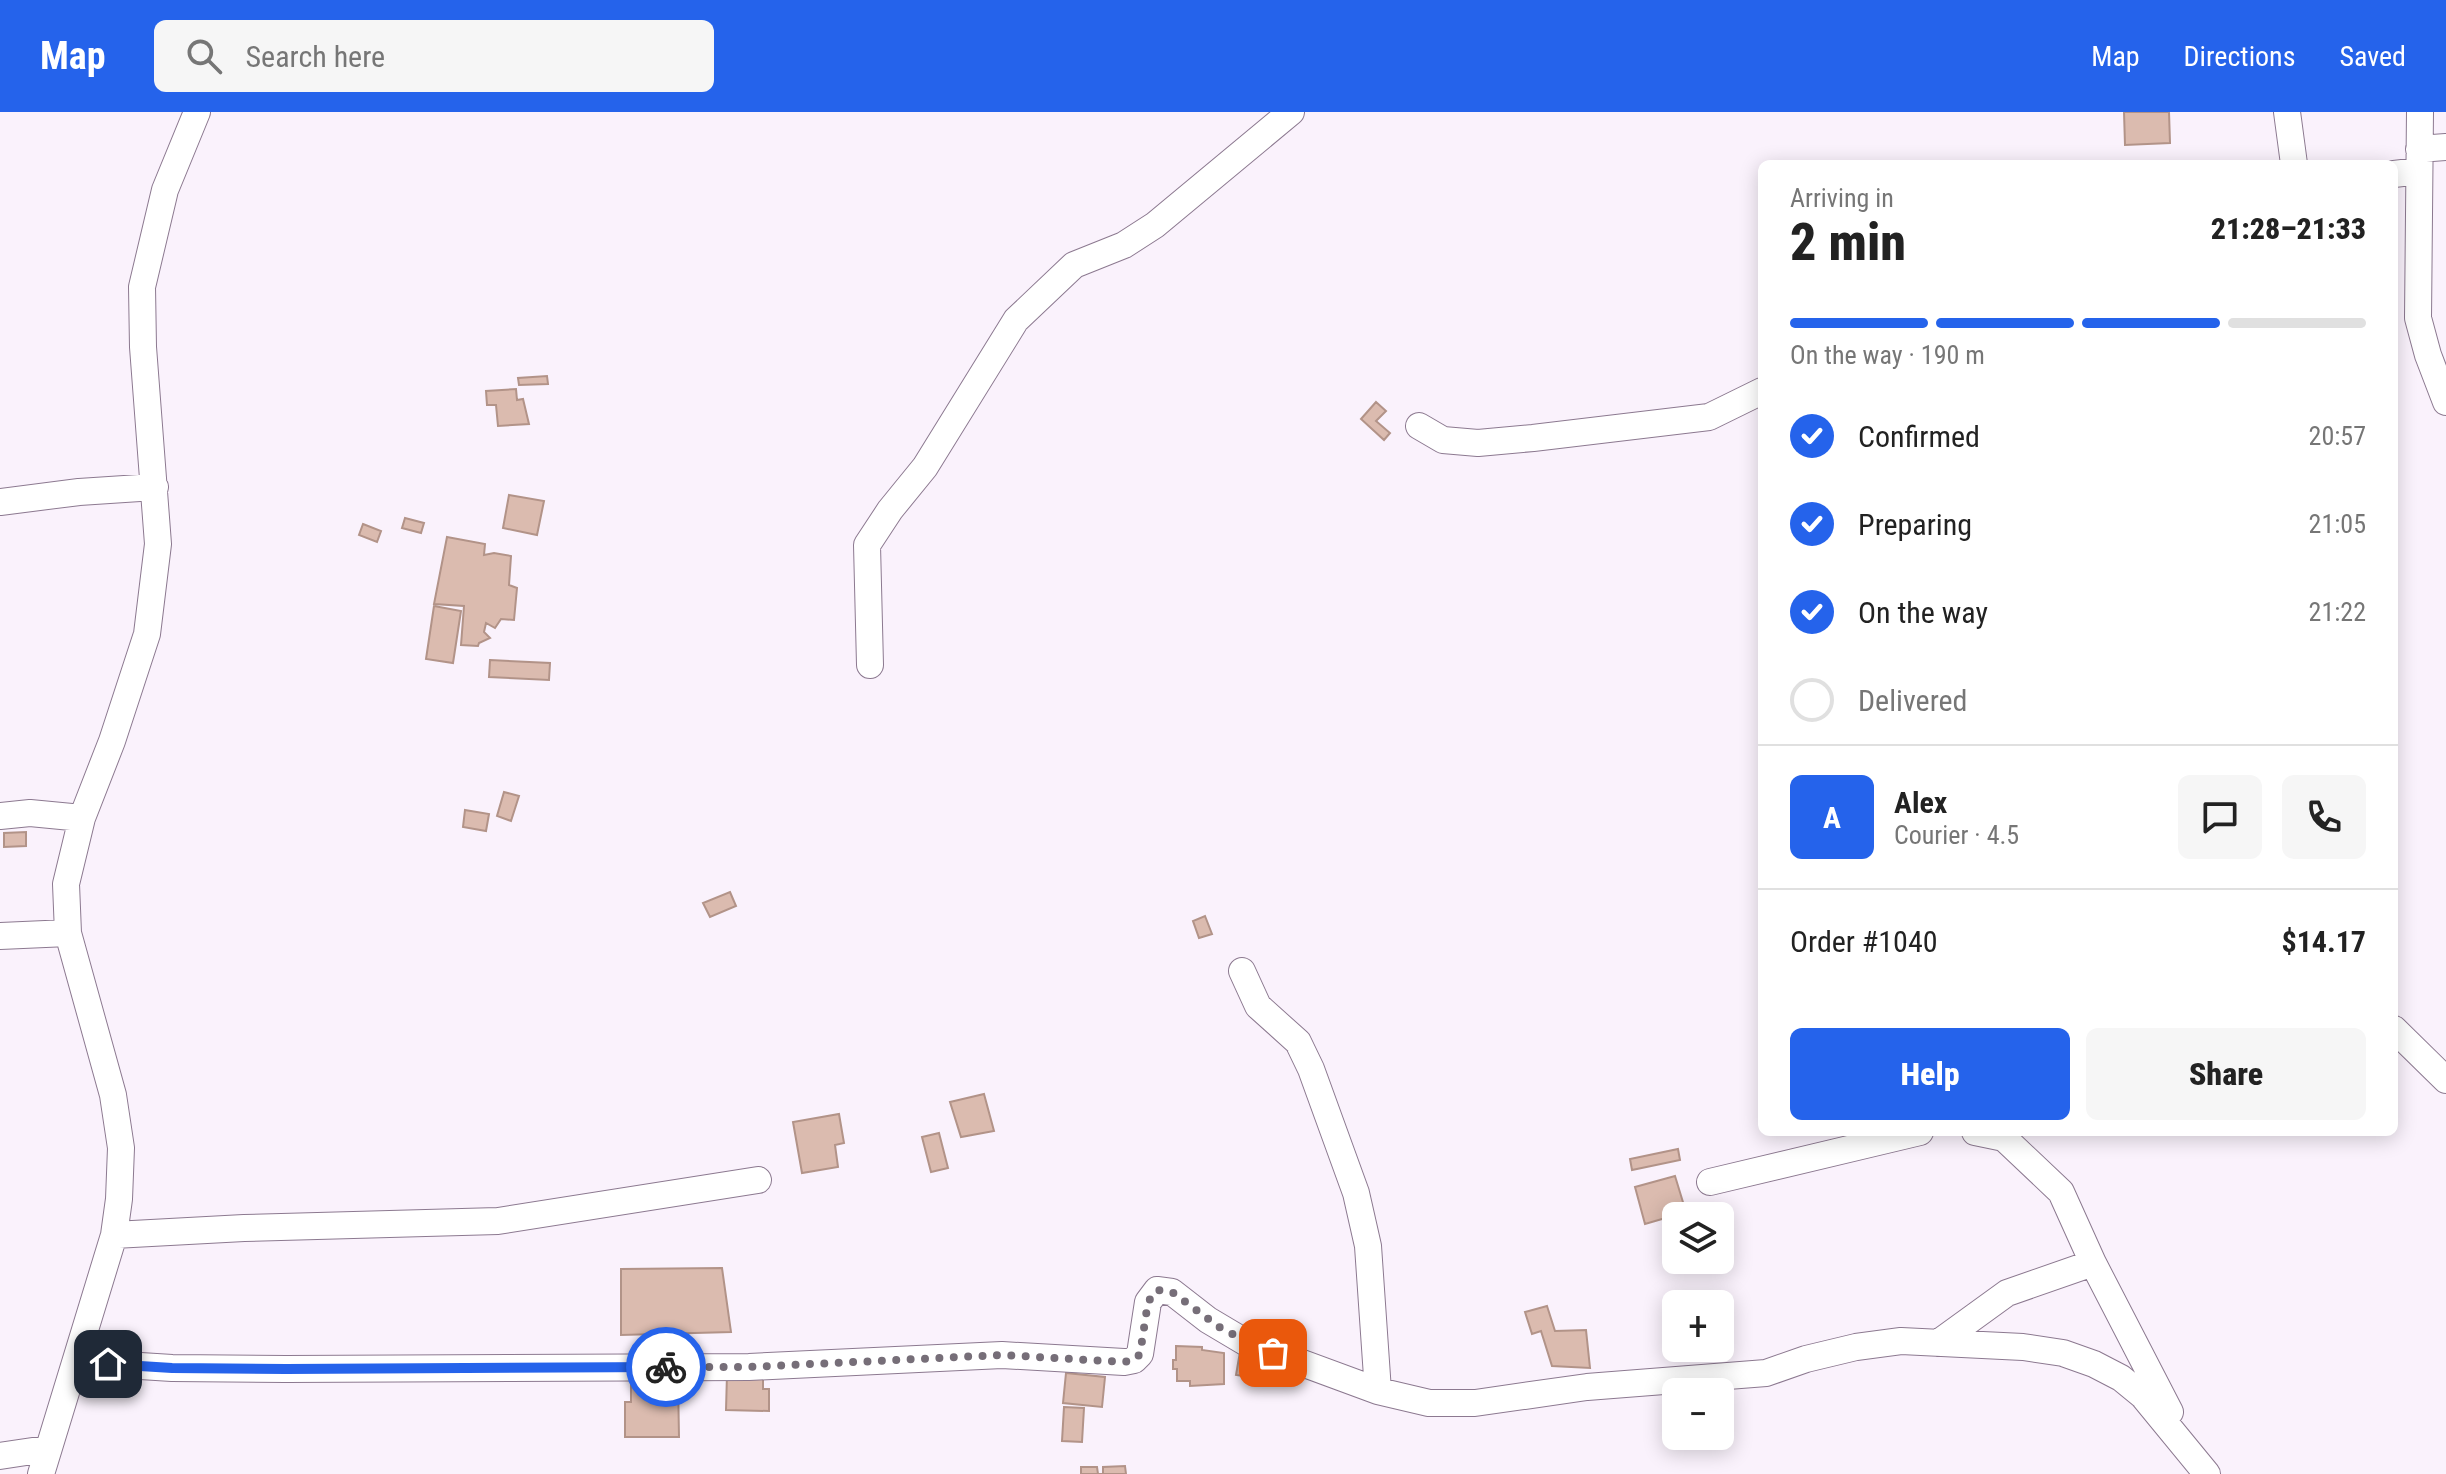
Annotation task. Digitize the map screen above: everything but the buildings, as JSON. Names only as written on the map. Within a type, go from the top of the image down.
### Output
[{"type":"street","points":[[0,1456],[43,1461],[77,1362],[114,1235],[121,1148],[115,1109],[68,933],[66,884],[82,818],[112,741],[147,634],[158,544],[143,347],[142,287],[165,190],[197,112]]},
{"type":"street","points":[[870,665],[867,545],[890,510],[925,467],[1016,320],[1074,265],[1124,245],[1155,225],[1291,112]]},
{"type":"street","points":[[2287,112],[2293,160]]},
{"type":"street","points":[[2420,112],[2411,165],[2418,318],[2446,402]]},
{"type":"street","points":[[2411,165],[2446,147]]},
{"type":"street","points":[[1419,426],[1443,440],[1478,443],[1533,438],[1709,417],[1758,393]]},
{"type":"street","points":[[0,502],[155,487]]},
{"type":"street","points":[[0,816],[30,813],[82,818]]},
{"type":"street","points":[[0,936],[68,933]]},
{"type":"street","points":[[1242,971],[1258,1006],[1298,1042],[1311,1069],[1356,1193],[1368,1246],[1378,1391]]},
{"type":"street","points":[[2398,1033],[2446,1080]]},
{"type":"street","points":[[1710,1182],[1903,1136]]},
{"type":"street","points":[[1994,1136],[2004,1138],[2061,1192],[2093,1263],[2202,1469]]},
{"type":"street","points":[[114,1235],[498,1221],[758,1180]]},
{"type":"street","points":[[1938,1343],[2007,1293],[2093,1263]]},
{"type":"street","points":[[77,1362],[172,1368],[286,1369],[749,1367],[1002,1355],[1124,1362],[1134,1360],[1140,1354],[1148,1302],[1157,1290],[1164,1289],[1245,1342],[1378,1391],[1429,1403],[1475,1403],[1587,1387],[1766,1373],[1856,1347],[1901,1341],[2023,1347],[2063,1353],[2121,1378],[2143,1396],[2202,1469]]},
{"type":"way so far","points":[[666,1367],[749,1367],[1002,1355],[1124,1362],[1134,1360],[1140,1354],[1148,1302],[1152,1294],[1164,1289],[1222,1329],[1273,1353]]},
{"type":"route","points":[[108,1364],[286,1369],[666,1367]]}]
